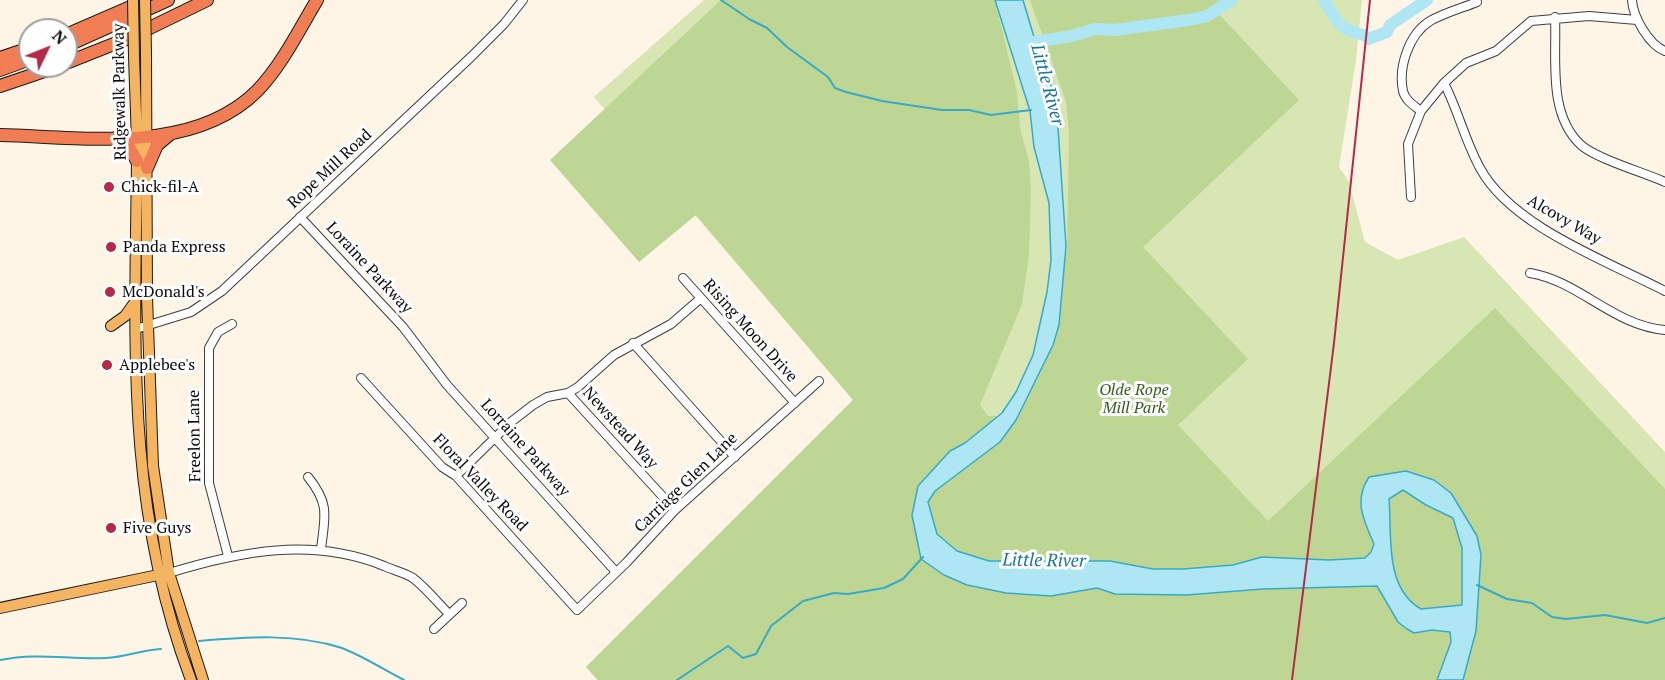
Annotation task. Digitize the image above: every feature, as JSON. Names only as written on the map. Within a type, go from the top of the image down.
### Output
[{"type":"highway","points":[[78,30],[146,0]]},
{"type":"highway","points":[[78,41],[168,0]]},
{"type":"highway","points":[[78,58],[129,38],[207,0]]},
{"type":"highway","points":[[0,135],[114,137],[170,134],[197,129],[219,119],[257,91],[274,70],[317,0]]},
{"type":"highway","points":[[0,58],[18,52]]},
{"type":"highway","points":[[0,70],[18,63]]},
{"type":"highway","points":[[0,79],[18,75]]},
{"type":"highway","points":[[0,86],[24,78]]},
{"type":"highway","points":[[114,137],[129,147],[142,164],[157,145],[170,134]]},
{"type":"main road","name":"Ridgewalk Parkway","points":[[133,0],[134,56],[142,136]]},
{"type":"main road","name":"Ridgewalk Parkway","points":[[146,0],[142,164],[153,466],[164,573],[203,680]]},
{"type":"main road","name":"Ridgewalk Parkway","points":[[142,164],[135,302],[140,466],[191,680]]},
{"type":"main road","points":[[111,326],[125,316],[135,302]]},
{"type":"main road","points":[[0,608],[164,573]]},
{"type":"street","name":"Rope Mill Road","points":[[136,329],[191,312],[212,299],[488,40],[523,0]]},
{"type":"street","points":[[1632,0],[1637,20],[1654,42],[1665,51]]},
{"type":"street","points":[[1421,111],[1408,102],[1403,92],[1403,75],[1409,45],[1416,33],[1431,21],[1477,2]]},
{"type":"street","points":[[1411,197],[1408,144],[1421,111],[1444,83],[1466,63],[1496,51],[1530,21],[1589,16],[1637,20]]},
{"type":"street","points":[[1556,17],[1555,76],[1563,116],[1569,128],[1581,145],[1665,182]]},
{"type":"street","name":"Alcovy Way","points":[[1444,83],[1479,167],[1504,200],[1528,220],[1665,291]]},
{"type":"street","name":"Loraine Parkway","points":[[300,217],[414,341]]},
{"type":"street","points":[[1530,273],[1548,276],[1640,327],[1665,330]]},
{"type":"street","name":"Rising Moon Drive","points":[[683,278],[795,403]]},
{"type":"street","points":[[456,476],[533,405],[547,397],[568,393],[578,387],[614,355],[670,324],[701,298]]},
{"type":"street","name":"Freelon Lane","points":[[228,556],[209,483],[209,348],[218,332],[232,324]]},
{"type":"street","name":"Lorraine Parkway","points":[[414,341],[447,385],[616,572]]},
{"type":"street","points":[[633,343],[735,457]]},
{"type":"street","name":"Floral Valley Road","points":[[361,378],[442,466],[456,476],[577,610]]},
{"type":"street","name":"Carriage Glen Lane","points":[[577,610],[675,510],[819,381]]},
{"type":"street","name":"Newstead Way","points":[[568,393],[675,510]]},
{"type":"street","points":[[308,477],[322,494],[325,514],[321,549]]},
{"type":"street","points":[[164,573],[228,556],[272,549],[321,549],[365,558],[413,578],[449,614]]},
{"type":"street","points":[[434,629],[462,603]]},
{"type":"green space","name":"Olde Rope Mill Park","points":[[704,0],[1362,0],[1356,60],[1339,167],[1349,182],[1365,242],[1398,260],[1464,237],[1665,452],[1665,680],[597,680],[586,667],[853,400],[594,97]]},
{"type":"green space","name":"Olde Rope Mill Park","points":[[721,0],[995,0],[1017,92],[1020,128],[1029,162],[1031,188],[1029,254],[1022,304],[980,405],[988,416],[998,416],[1012,409],[1030,386],[1067,250],[1069,133],[1066,102],[1030,0],[1231,0],[1218,13],[1299,100],[1143,247],[1248,359],[1178,425],[1268,521],[1495,308],[1665,489],[1665,680],[598,680],[586,667],[853,400],[696,215],[639,262],[550,160]]},
{"type":"water","name":"Little River","points":[[995,0],[1023,0],[1034,37],[1042,45],[1057,113],[1066,246],[1059,325],[1053,345],[1016,420],[1000,442],[935,491],[928,502],[937,534],[957,551],[989,561],[1110,561],[1153,569],[1183,569],[1233,565],[1262,557],[1329,560],[1365,558],[1371,552],[1374,544],[1362,511],[1364,486],[1369,477],[1406,471],[1434,480],[1451,493],[1477,536],[1481,555],[1476,631],[1463,680],[1437,680],[1451,642],[1450,632],[1432,630],[1414,633],[1407,629],[1398,622],[1377,586],[1263,589],[1186,595],[1115,594],[1097,588],[1051,596],[1006,593],[967,585],[944,575],[921,559],[912,515],[918,486],[950,451],[965,443],[1002,413],[1016,392],[1033,355],[1047,292],[1051,260],[1049,203],[1034,147],[1030,111]],"holes":[[[1403,490],[1426,505],[1453,518],[1462,548],[1462,605],[1421,609],[1409,600],[1395,574],[1392,560],[1389,499]]]},
{"type":"waterway","points":[[721,0],[767,28],[787,47],[828,77],[835,88],[846,92],[882,101],[942,110],[969,110],[991,115],[1031,110]]},
{"type":"waterway","name":"Little River","points":[[1022,44],[1071,36],[1095,29],[1115,30],[1189,20],[1207,16],[1232,0]]},
{"type":"waterway","points":[[1324,0],[1339,24],[1348,30],[1364,35]]},
{"type":"waterway","points":[[1368,39],[1387,32],[1390,25],[1427,0]]},
{"type":"waterway","points":[[677,680],[728,646],[743,658],[756,654],[771,626],[803,601],[834,593],[848,594],[884,588],[903,579],[923,557]]},
{"type":"waterway","points":[[1477,585],[1507,599],[1532,603],[1552,617],[1566,619],[1605,615],[1647,623],[1665,618]]},
{"type":"waterway","points":[[199,641],[271,637],[325,643],[350,651],[404,680]]},
{"type":"waterway","points":[[0,660],[41,656],[106,658],[161,649]]},
{"type":"railway","points":[[1292,680],[1334,343],[1370,0]]},
{"type":"place","name":"Chick-fil-A","points":[[109,187]]},
{"type":"place","name":"Panda Express","points":[[111,247]]},
{"type":"place","name":"McDonald's","points":[[110,292]]},
{"type":"place","name":"Applebee's","points":[[107,365]]},
{"type":"place","name":"Five Guys","points":[[111,528]]}]
